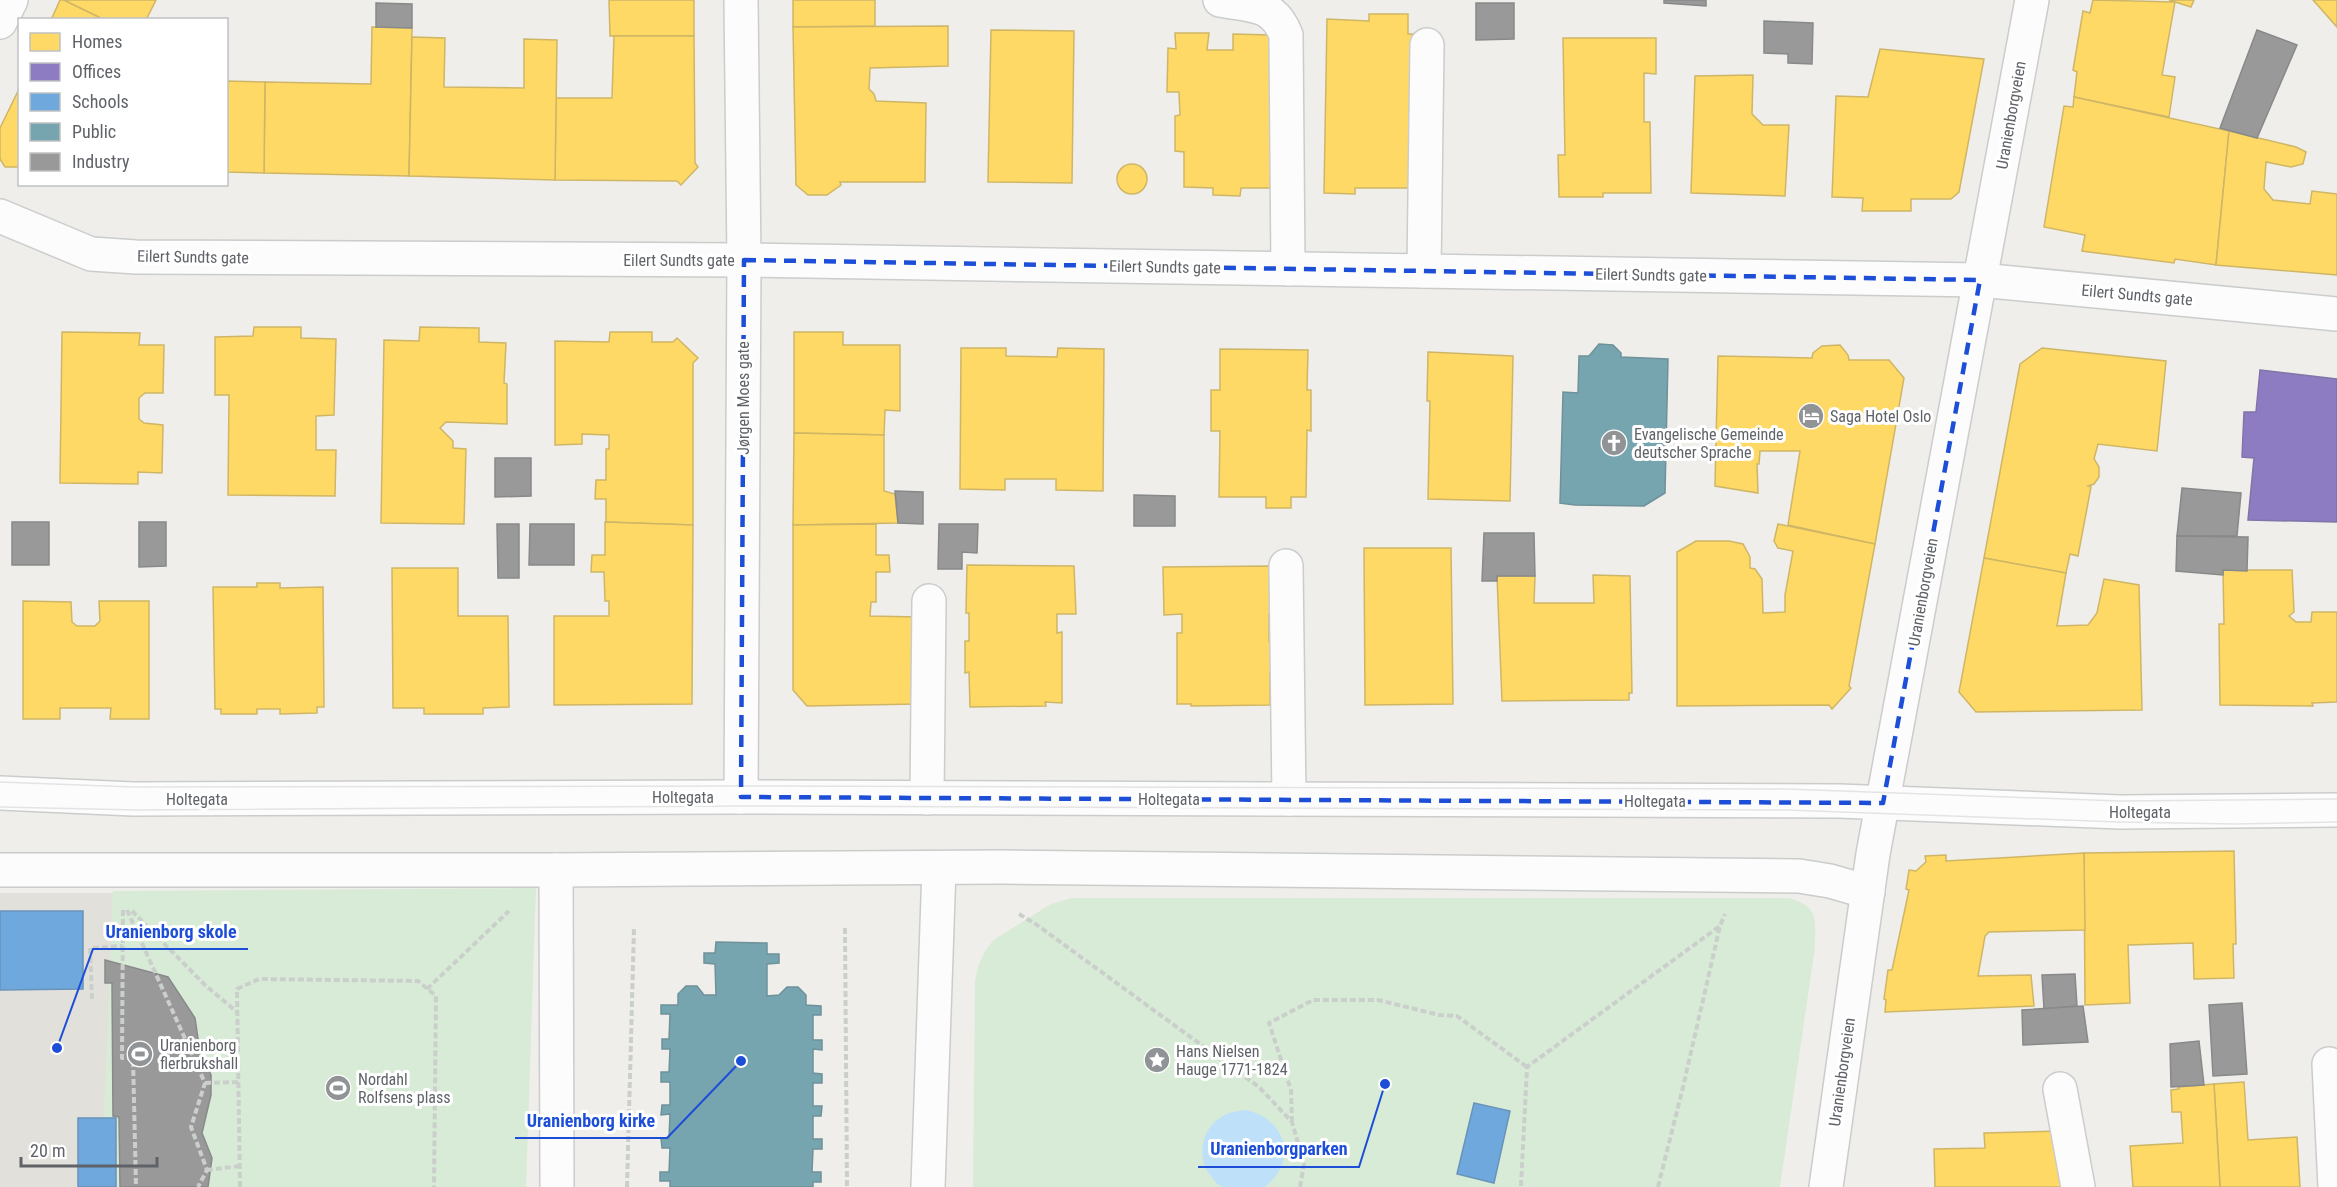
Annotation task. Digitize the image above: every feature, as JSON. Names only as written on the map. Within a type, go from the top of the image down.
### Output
[{"type":"street","points":[[0,22],[11,0]]},
{"type":"street","name":"Jørgen Moes gate","points":[[741,0],[744,260],[741,797]]},
{"type":"street","points":[[1220,0],[1263,8],[1280,21],[1286,35],[1288,269]]},
{"type":"street","name":"Uranienborgveien","points":[[1826,1187],[1883,803],[2032,0]]},
{"type":"street","points":[[1424,271],[1427,45]]},
{"type":"street","name":"Eilert Sundts gate","points":[[0,216],[91,254],[136,257],[744,260],[1980,280],[2337,314]]},
{"type":"street","points":[[1286,566],[1289,799]]},
{"type":"street","points":[[927,798],[929,601]]},
{"type":"street","name":"Holtegata","points":[[0,794],[134,799],[741,797],[1289,799],[1883,803],[2120,812],[2337,810]]},
{"type":"street","points":[[0,870],[939,868],[1745,875],[1799,876],[1830,881],[1868,892]]},
{"type":"street","points":[[928,1187],[939,868]]},
{"type":"street","points":[[556,870],[557,1187]]},
{"type":"street","points":[[2329,1064],[2335,1187]]},
{"type":"street","points":[[2060,1089],[2078,1187]]},
{"type":"path","points":[[1658,1187],[1720,926],[1745,875]]},
{"type":"path","points":[[123,901],[122,1058],[133,1058],[136,1187]]},
{"type":"path","points":[[123,901],[205,985],[237,1012]]},
{"type":"path","points":[[123,901],[205,1083],[191,1127],[207,1170],[198,1187]]},
{"type":"path","points":[[427,988],[516,905]]},
{"type":"path","points":[[1019,914],[1259,1087],[1292,1122]]},
{"type":"path","points":[[1527,1067],[1720,926]]},
{"type":"path","points":[[627,1187],[634,928]]},
{"type":"path","points":[[845,928],[847,1187]]},
{"type":"path","points":[[92,999],[90,948],[123,946]]},
{"type":"path","points":[[240,1187],[237,989],[259,979],[418,981],[436,996],[434,1187]]},
{"type":"path","points":[[1300,1187],[1304,1164],[1292,1122],[1291,1090],[1269,1023],[1313,1000],[1378,1000],[1439,1015],[1457,1016],[1527,1067]]},
{"type":"path","points":[[1520,1187],[1527,1067]]},
{"type":"path","points":[[205,1083],[238,1082]]},
{"type":"path","points":[[207,1170],[240,1166]]},
{"type":"highlighted area","points":[[744,260],[1980,280],[1883,803],[741,797]]},
{"type":"shaded area","points":[[0,893],[113,893],[121,1187],[0,1187]]},
{"type":"green space","points":[[536,888],[526,1187],[101,1187],[113,891]]},
{"type":"green space","points":[[1072,898],[1789,898],[1799,902],[1811,910],[1814,916],[1815,947],[1780,1187],[973,1187],[975,981],[979,963],[995,939],[1051,904]]},
{"type":"water","points":[[1246,1110],[1271,1122],[1279,1131],[1283,1142],[1282,1165],[1265,1187],[1223,1187],[1215,1182],[1203,1160],[1205,1136],[1214,1123],[1223,1116]]},
{"type":"building: Homes","points":[[60,0],[64,0],[101,18],[52,18]]},
{"type":"building: Homes","points":[[64,0],[156,0],[147,18],[101,18]]},
{"type":"building: Homes","points":[[609,0],[694,0],[694,36],[610,36]]},
{"type":"building: Homes","points":[[793,0],[875,0],[875,26],[793,27]]},
{"type":"building: Homes","points":[[2093,0],[2175,2],[2162,75],[2175,77],[2169,117],[2074,97],[2077,72],[2073,70],[2083,11],[2090,13]]},
{"type":"building: Homes","points":[[2169,0],[2194,0],[2191,7]]},
{"type":"building: Homes","points":[[2313,0],[2337,0],[2337,27]]},
{"type":"building: Homes","points":[[1369,14],[1408,14],[1408,34],[1415,34],[1414,188],[1355,188],[1355,194],[1324,193],[1327,19],[1369,21]]},
{"type":"building: Homes","points":[[948,26],[948,66],[870,68],[869,89],[876,101],[926,103],[925,182],[840,182],[841,185],[827,195],[808,195],[796,185],[793,27]]},
{"type":"building: Homes","points":[[372,27],[412,28],[409,176],[264,173],[265,82],[371,84]]},
{"type":"building: Homes","points":[[991,30],[1074,31],[1072,183],[988,182]]},
{"type":"building: Homes","points":[[1175,33],[1209,33],[1207,50],[1233,50],[1233,34],[1270,35],[1270,126],[1272,127],[1270,188],[1241,188],[1240,196],[1213,195],[1213,188],[1184,187],[1184,152],[1175,151],[1175,116],[1180,115],[1179,92],[1167,92],[1168,48],[1176,49]]},
{"type":"building: Homes","points":[[614,36],[694,36],[695,163],[698,167],[681,185],[677,181],[555,180],[556,98],[612,98]]},
{"type":"building: Homes","points":[[412,37],[445,38],[444,87],[524,88],[524,39],[557,40],[555,180],[409,176]]},
{"type":"building: Homes","points":[[1563,38],[1656,38],[1656,74],[1644,73],[1644,122],[1650,122],[1651,193],[1603,193],[1603,197],[1559,197],[1558,155],[1565,155]]},
{"type":"building: Homes","points":[[1880,49],[1984,59],[1959,192],[1951,199],[1911,199],[1911,211],[1862,211],[1863,198],[1832,197],[1836,96],[1868,97]]},
{"type":"building: Homes","points":[[1753,75],[1752,114],[1763,125],[1789,125],[1785,196],[1691,193],[1695,76]]},
{"type":"building: Homes","points":[[228,81],[265,82],[264,173],[228,172]]},
{"type":"building: Homes","points":[[18,91],[18,167],[5,167],[0,159],[0,128]]},
{"type":"building: Homes","points":[[2074,97],[2229,131],[2216,265],[2175,259],[2174,263],[2082,251],[2085,235],[2044,227],[2064,106],[2073,107]]},
{"type":"building: Homes","points":[[2229,131],[2296,147],[2306,152],[2303,164],[2291,167],[2266,162],[2264,189],[2273,200],[2310,204],[2312,191],[2337,194],[2337,275],[2216,265]]},
{"type":"building: Homes","points":[[1132,164],[1138,165],[1146,173],[1146,185],[1138,193],[1132,194],[1126,193],[1118,185],[1117,179],[1118,173],[1126,165]]},
{"type":"building: Homes","points":[[254,327],[301,327],[301,338],[336,339],[334,415],[316,416],[316,450],[336,450],[335,496],[228,495],[229,395],[215,395],[215,337],[253,336]]},
{"type":"building: Homes","points":[[420,327],[479,328],[479,342],[506,343],[504,383],[507,384],[507,424],[446,422],[440,428],[453,441],[453,448],[466,449],[464,524],[381,523],[384,340],[419,341]]},
{"type":"building: Homes","points":[[62,332],[140,333],[139,345],[164,345],[163,393],[145,393],[139,398],[139,419],[144,423],[163,425],[162,473],[138,472],[138,484],[60,483]]},
{"type":"building: Homes","points":[[610,332],[652,332],[652,342],[673,342],[677,338],[698,358],[693,363],[693,525],[606,522],[606,499],[595,499],[596,480],[606,480],[606,449],[609,449],[609,435],[582,434],[582,444],[555,445],[555,341],[609,342]]},
{"type":"building: Homes","points":[[794,332],[843,332],[843,345],[900,345],[900,411],[885,410],[884,435],[794,433]]},
{"type":"building: Homes","points":[[1840,345],[1849,360],[1889,360],[1904,378],[1875,544],[1788,525],[1800,451],[1760,451],[1759,464],[1757,464],[1758,493],[1715,486],[1718,356],[1812,358],[1813,353],[1822,346]]},
{"type":"building: Homes","points":[[961,348],[1006,348],[1006,356],[1057,357],[1058,348],[1104,349],[1103,491],[1056,490],[1056,479],[1005,479],[1005,490],[960,489]]},
{"type":"building: Homes","points":[[2042,348],[2166,361],[2157,451],[2098,444],[2094,459],[2099,467],[2099,477],[2094,484],[2088,486],[2091,487],[2078,556],[2070,554],[2066,573],[1984,558],[2020,364]]},
{"type":"building: Homes","points":[[1220,349],[1308,350],[1307,390],[1311,390],[1311,431],[1307,430],[1306,497],[1291,497],[1291,508],[1266,508],[1266,497],[1219,497],[1220,431],[1211,431],[1211,390],[1220,390]]},
{"type":"building: Homes","points":[[1428,352],[1513,356],[1510,501],[1428,499],[1430,401],[1427,401]]},
{"type":"building: Homes","points":[[794,433],[884,435],[884,491],[895,494],[898,523],[793,525]]},
{"type":"building: Homes","points":[[605,522],[693,525],[692,704],[554,705],[554,616],[609,616],[609,601],[605,601],[604,572],[591,572],[592,555],[605,555]]},
{"type":"building: Homes","points":[[876,524],[876,555],[889,555],[890,572],[876,572],[876,602],[871,602],[870,616],[917,617],[917,704],[807,706],[793,690],[793,525]]},
{"type":"building: Homes","points":[[1778,524],[1875,544],[1849,686],[1851,688],[1832,709],[1829,705],[1677,706],[1677,552],[1696,541],[1729,541],[1743,544],[1750,557],[1750,568],[1755,569],[1762,579],[1763,613],[1785,612],[1785,595],[1793,551],[1778,548],[1774,541]]},
{"type":"building: Homes","points":[[1364,548],[1451,548],[1453,704],[1365,705]]},
{"type":"building: Homes","points":[[1984,558],[2066,573],[2057,626],[2088,625],[2097,613],[2104,579],[2139,585],[2142,710],[1976,712],[1959,692]]},
{"type":"building: Homes","points":[[967,565],[1074,566],[1076,614],[1057,614],[1057,633],[1062,632],[1062,703],[1045,702],[1046,706],[970,707],[969,672],[965,673],[965,641],[969,641],[969,613],[966,613]]},
{"type":"building: Homes","points":[[1271,566],[1272,614],[1269,614],[1269,641],[1273,641],[1274,673],[1270,673],[1270,705],[1191,706],[1191,704],[1177,704],[1177,633],[1182,633],[1182,614],[1164,615],[1163,567]]},
{"type":"building: Homes","points":[[392,568],[458,568],[458,616],[508,616],[509,707],[483,708],[483,714],[424,714],[424,708],[393,708]]},
{"type":"building: Homes","points":[[2223,570],[2292,570],[2294,612],[2289,616],[2296,622],[2311,622],[2312,612],[2337,612],[2337,702],[2312,703],[2313,706],[2220,705],[2219,624],[2224,624]]},
{"type":"building: Homes","points":[[1593,575],[1630,576],[1632,693],[1629,693],[1629,700],[1502,701],[1497,576],[1535,576],[1534,603],[1594,603]]},
{"type":"building: Homes","points":[[257,583],[280,583],[280,588],[323,587],[324,707],[317,707],[317,713],[280,714],[280,709],[257,709],[257,714],[221,714],[221,709],[215,709],[213,587],[257,587]]},
{"type":"building: Homes","points":[[23,601],[71,602],[72,622],[77,626],[95,626],[100,621],[99,601],[149,601],[149,719],[110,719],[111,708],[60,708],[60,719],[23,719]]},
{"type":"building: Homes","points":[[2234,851],[2236,944],[2233,944],[2234,978],[2194,979],[2193,943],[2128,945],[2130,1003],[2085,1005],[2084,853]]},
{"type":"building: Homes","points":[[2084,853],[2085,930],[1989,932],[1985,936],[1978,976],[2031,975],[2034,1006],[1885,1012],[1886,1000],[1884,999],[1888,970],[1892,970],[1909,890],[1906,889],[1909,870],[1916,871],[1926,862],[1925,856],[1946,855],[1946,861]]},
{"type":"building: Homes","points":[[2244,1082],[2248,1140],[2297,1137],[2300,1187],[2220,1187],[2214,1084]]},
{"type":"building: Homes","points":[[2214,1084],[2220,1187],[2133,1187],[2130,1146],[2183,1143],[2181,1112],[2172,1112],[2171,1090],[2179,1089],[2178,1087]]},
{"type":"building: Homes","points":[[2060,1131],[2061,1187],[1935,1187],[1934,1149],[1985,1148],[1984,1133]]},
{"type":"building: Offices","points":[[2260,370],[2337,379],[2337,522],[2248,520],[2254,458],[2242,457],[2244,412],[2256,412]]},
{"type":"building: Schools","points":[[0,911],[83,911],[83,989],[0,990]]},
{"type":"building: Schools","points":[[1474,1103],[1510,1111],[1494,1183],[1457,1174]]},
{"type":"building: Schools","points":[[78,1118],[116,1118],[116,1187],[78,1187]]},
{"type":"building: Public","name":"Evangelische Gemeinde deutscher Sprache","points":[[1599,344],[1613,345],[1621,353],[1621,357],[1668,359],[1665,493],[1644,506],[1560,503],[1563,392],[1578,393],[1579,356],[1589,356]]},
{"type":"building: Public","points":[[716,942],[767,943],[767,954],[779,954],[779,963],[767,964],[767,996],[779,995],[787,987],[798,987],[806,995],[806,1005],[821,1006],[821,1015],[813,1015],[813,1040],[822,1040],[822,1050],[813,1049],[813,1073],[822,1074],[822,1083],[813,1083],[813,1106],[822,1106],[821,1116],[813,1116],[813,1139],[822,1139],[822,1149],[813,1149],[812,1172],[821,1172],[821,1182],[813,1182],[813,1187],[670,1187],[670,1181],[660,1181],[660,1172],[669,1172],[670,1148],[662,1148],[661,1138],[669,1138],[670,1114],[661,1115],[662,1105],[670,1105],[670,1082],[661,1082],[661,1072],[669,1072],[670,1049],[662,1049],[662,1039],[669,1039],[670,1014],[661,1014],[661,1005],[678,1005],[678,994],[686,986],[697,986],[704,995],[716,995],[715,964],[704,963],[704,953],[715,953]]},
{"type":"building: Industry","points":[[1664,0],[1706,0],[1706,6],[1664,3]]},
{"type":"building: Industry","points":[[376,3],[412,4],[412,28],[376,27]]},
{"type":"building: Industry","points":[[1476,3],[1514,3],[1514,39],[1476,40]]},
{"type":"building: Industry","points":[[1764,21],[1813,23],[1812,64],[1788,63],[1788,54],[1764,53]]},
{"type":"building: Industry","points":[[2257,30],[2297,45],[2257,138],[2220,128]]},
{"type":"building: Industry","points":[[495,458],[531,458],[531,496],[495,497]]},
{"type":"building: Industry","points":[[2182,488],[2241,493],[2237,536],[2177,536]]},
{"type":"building: Industry","points":[[895,491],[923,492],[923,524],[898,523]]},
{"type":"building: Industry","points":[[1134,495],[1175,496],[1175,526],[1134,526]]},
{"type":"building: Industry","points":[[12,522],[49,522],[49,565],[12,565]]},
{"type":"building: Industry","points":[[139,522],[166,522],[166,566],[139,567]]},
{"type":"building: Industry","points":[[497,524],[519,524],[519,578],[498,578]]},
{"type":"building: Industry","points":[[530,524],[574,524],[574,565],[529,565]]},
{"type":"building: Industry","points":[[939,524],[978,524],[977,553],[962,552],[962,569],[938,569]]},
{"type":"building: Industry","points":[[1484,533],[1534,533],[1535,576],[1497,576],[1497,581],[1482,581]]},
{"type":"building: Industry","points":[[2177,536],[2248,537],[2247,571],[2223,570],[2223,575],[2176,571]]},
{"type":"building: Industry","points":[[105,960],[168,977],[195,1018],[200,1052],[211,1075],[211,1095],[202,1133],[212,1158],[208,1187],[120,1187],[119,1117],[113,1116],[112,983],[105,983]]},
{"type":"building: Industry","points":[[2075,974],[2077,1006],[2044,1009],[2042,975]]},
{"type":"building: Industry","points":[[2242,1003],[2247,1074],[2213,1076],[2209,1005]]},
{"type":"building: Industry","points":[[2083,1006],[2088,1042],[2023,1045],[2022,1010]]},
{"type":"building: Industry","points":[[2199,1041],[2204,1085],[2171,1087],[2170,1044]]},
{"type":"tram line","points":[[0,782],[133,787],[1787,789],[2120,801],[2337,799]]},
{"type":"tram line","points":[[0,807],[138,810],[747,806],[1786,810],[2119,822],[2235,824],[2337,822]]},
{"type":"place","name":"Saga Hotel Oslo","points":[[1811,416]]},
{"type":"place","name":"Evangelische Gemeinde deutscher Sprache","points":[[1614,443]]},
{"type":"place","name":"Uranienborg skole","points":[[57,1048]]},
{"type":"place","name":"Uranienborg flerbrukshall","points":[[140,1054]]},
{"type":"place","name":"Hans Nielsen Hauge 1771-1824","points":[[1157,1060]]},
{"type":"place","name":"Uranienborg kirke","points":[[741,1061]]},
{"type":"place","name":"Uranienborgparken","points":[[1385,1084]]},
{"type":"place","name":"Nordahl Rolfsens plass","points":[[338,1088]]}]
